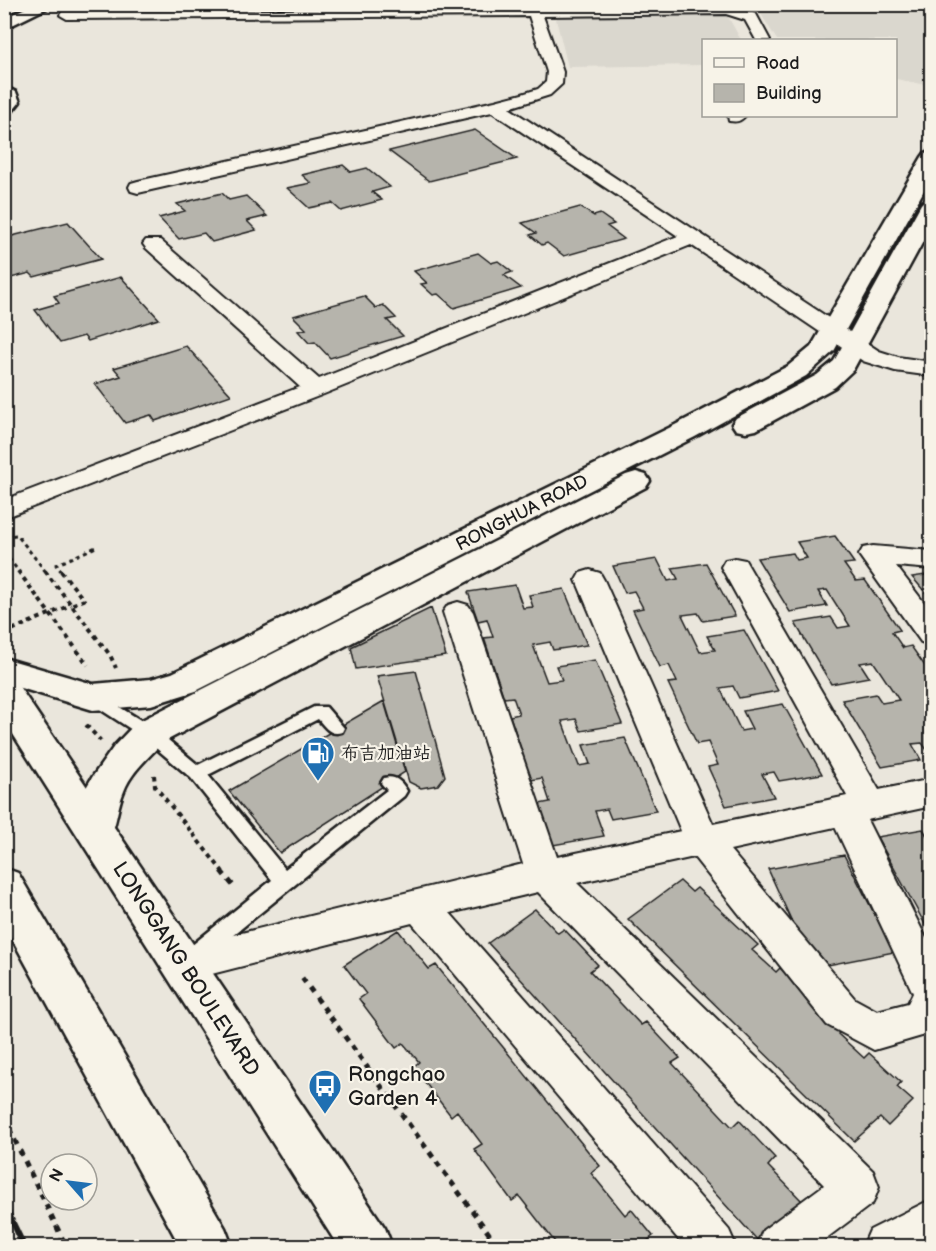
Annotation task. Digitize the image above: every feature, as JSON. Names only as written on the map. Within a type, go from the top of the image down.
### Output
[{"type":"main road","points":[[4,11],[19,4]]},
{"type":"main road","points":[[4,24],[47,5]]},
{"type":"main road","points":[[4,91],[10,96],[11,102],[4,109]]},
{"type":"main road","name":"RONGHUA ROAD","points":[[95,829],[106,786],[128,755],[149,733],[826,381],[844,365],[845,338],[932,158]]},
{"type":"main road","name":"RONGHUA ROAD","points":[[4,670],[87,709],[184,682],[685,431],[797,372],[821,351],[845,338],[932,204]]},
{"type":"main road","name":"LONGGANG BOULEVARD","points":[[4,691],[367,1246]]},
{"type":"main road","points":[[4,885],[207,1246]]},
{"type":"street","points":[[47,5],[81,7],[363,4]]},
{"type":"street","points":[[67,15],[727,10],[751,17],[762,39]]},
{"type":"street","points":[[138,187],[495,106],[544,92],[554,84],[555,72],[535,12]]},
{"type":"street","points":[[495,106],[871,356],[895,364],[932,369]]},
{"type":"street","points":[[4,510],[692,237]]},
{"type":"street","points":[[153,244],[316,388]]},
{"type":"street","points":[[932,560],[873,555],[932,635]]},
{"type":"street","points":[[590,580],[703,842],[841,1012],[874,1031],[922,1018],[932,993],[858,808],[735,567]]},
{"type":"street","points":[[458,612],[545,875],[857,1187],[779,1246]]},
{"type":"street","points":[[184,964],[545,875],[932,792]]},
{"type":"street","points":[[420,905],[713,1246]]},
{"type":"street","points":[[886,1246],[932,1221]]},
{"type":"lane","points":[[87,709],[149,733],[197,774],[284,881]]},
{"type":"lane","points":[[197,774],[320,711],[336,728]]},
{"type":"lane","points":[[184,964],[398,791],[390,783]]},
{"type":"path","points":[[4,536],[17,535],[110,655]]},
{"type":"path","points":[[4,633],[84,600],[56,565],[98,546]]},
{"type":"path","points":[[4,552],[89,667]]},
{"type":"path","points":[[87,709],[103,743]]},
{"type":"path","points":[[153,767],[155,786],[238,892]]},
{"type":"path","points":[[302,978],[498,1246]]},
{"type":"path","points":[[4,1119],[66,1246]]},
{"type":"shaded area","points":[[756,6],[931,7],[931,86],[897,79],[897,39],[776,39]]},
{"type":"shaded area","points":[[726,13],[740,39],[702,39],[702,65],[568,67],[555,15]]},
{"type":"building","points":[[475,130],[517,159],[429,181],[389,151]]},
{"type":"building","points":[[343,165],[351,172],[367,168],[390,187],[372,192],[382,200],[341,211],[332,203],[309,208],[287,188],[311,183],[302,175]]},
{"type":"building","points":[[222,193],[229,200],[246,196],[267,216],[247,221],[256,230],[212,242],[204,233],[179,239],[159,218],[185,211],[177,204]]},
{"type":"building","points":[[580,207],[594,216],[600,214],[614,224],[607,226],[624,239],[564,256],[547,243],[542,245],[530,235],[536,233],[522,223]]},
{"type":"building","points":[[68,222],[101,259],[34,277],[30,273],[7,279],[4,275],[4,245],[8,244],[4,238]]},
{"type":"building","points":[[478,253],[491,263],[498,261],[512,272],[504,275],[521,288],[454,308],[438,294],[433,295],[421,284],[427,283],[414,271]]},
{"type":"building","points":[[121,277],[159,319],[88,341],[84,336],[60,343],[35,310],[59,303],[54,296]]},
{"type":"building","points":[[364,296],[376,308],[383,305],[396,318],[387,320],[403,336],[330,358],[315,342],[309,343],[298,331],[306,329],[293,316]]},
{"type":"building","points":[[186,346],[231,395],[155,421],[151,415],[125,423],[95,384],[121,376],[114,368]]},
{"type":"building","points":[[835,536],[854,563],[844,564],[856,581],[865,580],[900,630],[892,632],[903,648],[911,646],[932,676],[932,757],[922,743],[912,744],[921,760],[882,767],[842,700],[876,694],[882,703],[899,700],[873,661],[860,663],[869,677],[831,684],[795,623],[831,617],[838,628],[850,626],[827,590],[818,591],[827,606],[790,612],[757,558],[793,553],[797,560],[807,558],[797,542]]},
{"type":"building","points":[[657,559],[668,581],[678,579],[672,568],[706,563],[735,616],[703,621],[698,613],[682,615],[700,652],[715,650],[707,636],[744,630],[778,691],[739,698],[733,686],[720,688],[741,731],[752,729],[743,711],[783,704],[822,774],[779,781],[774,772],[762,774],[774,797],[726,806],[708,767],[718,765],[708,742],[697,744],[668,683],[677,682],[669,665],[660,667],[633,610],[643,608],[634,591],[625,593],[613,566]]},
{"type":"building","points":[[932,574],[932,600],[912,577]]},
{"type":"building","points":[[515,585],[523,608],[533,607],[529,595],[564,589],[587,645],[553,650],[550,642],[533,645],[547,682],[562,680],[556,666],[595,660],[622,724],[581,731],[576,719],[562,721],[579,766],[590,764],[583,745],[625,738],[656,811],[611,819],[607,809],[595,811],[604,836],[553,845],[539,804],[550,802],[542,778],[531,780],[510,716],[519,714],[513,697],[504,698],[484,638],[493,637],[487,619],[478,621],[468,592]]},
{"type":"building","points":[[431,608],[446,656],[356,669],[351,647]]},
{"type":"building","points":[[416,671],[445,776],[438,785],[421,788],[409,782],[377,676]]},
{"type":"building","name":"布吉加油站","points":[[384,701],[405,772],[280,853],[229,791]]},
{"type":"building","points":[[923,829],[932,844],[932,937],[877,837]]},
{"type":"building","points":[[844,855],[894,952],[813,968],[768,869]]},
{"type":"building","points":[[680,881],[692,892],[697,888],[758,945],[752,950],[776,972],[780,968],[845,1028],[838,1034],[864,1058],[869,1053],[901,1082],[897,1087],[913,1101],[888,1126],[880,1118],[854,1141],[628,919]]},
{"type":"building","points":[[535,909],[558,933],[564,929],[598,965],[590,971],[641,1025],[646,1022],[680,1058],[672,1063],[732,1127],[739,1120],[775,1158],[768,1166],[803,1202],[760,1243],[488,943]]},
{"type":"building","points":[[398,930],[429,969],[436,965],[600,1166],[591,1173],[625,1215],[631,1209],[653,1236],[646,1242],[650,1246],[558,1246],[519,1196],[512,1201],[474,1149],[482,1144],[457,1111],[451,1116],[413,1067],[419,1062],[403,1043],[396,1048],[359,999],[366,994],[344,965]]},
{"type":"railway","points":[[4,1204],[24,1246]]},
{"type":"place","name":"布吉加油站","points":[[318,782]]},
{"type":"place","name":"Rongchao Garden 4","points":[[325,1115]]}]
